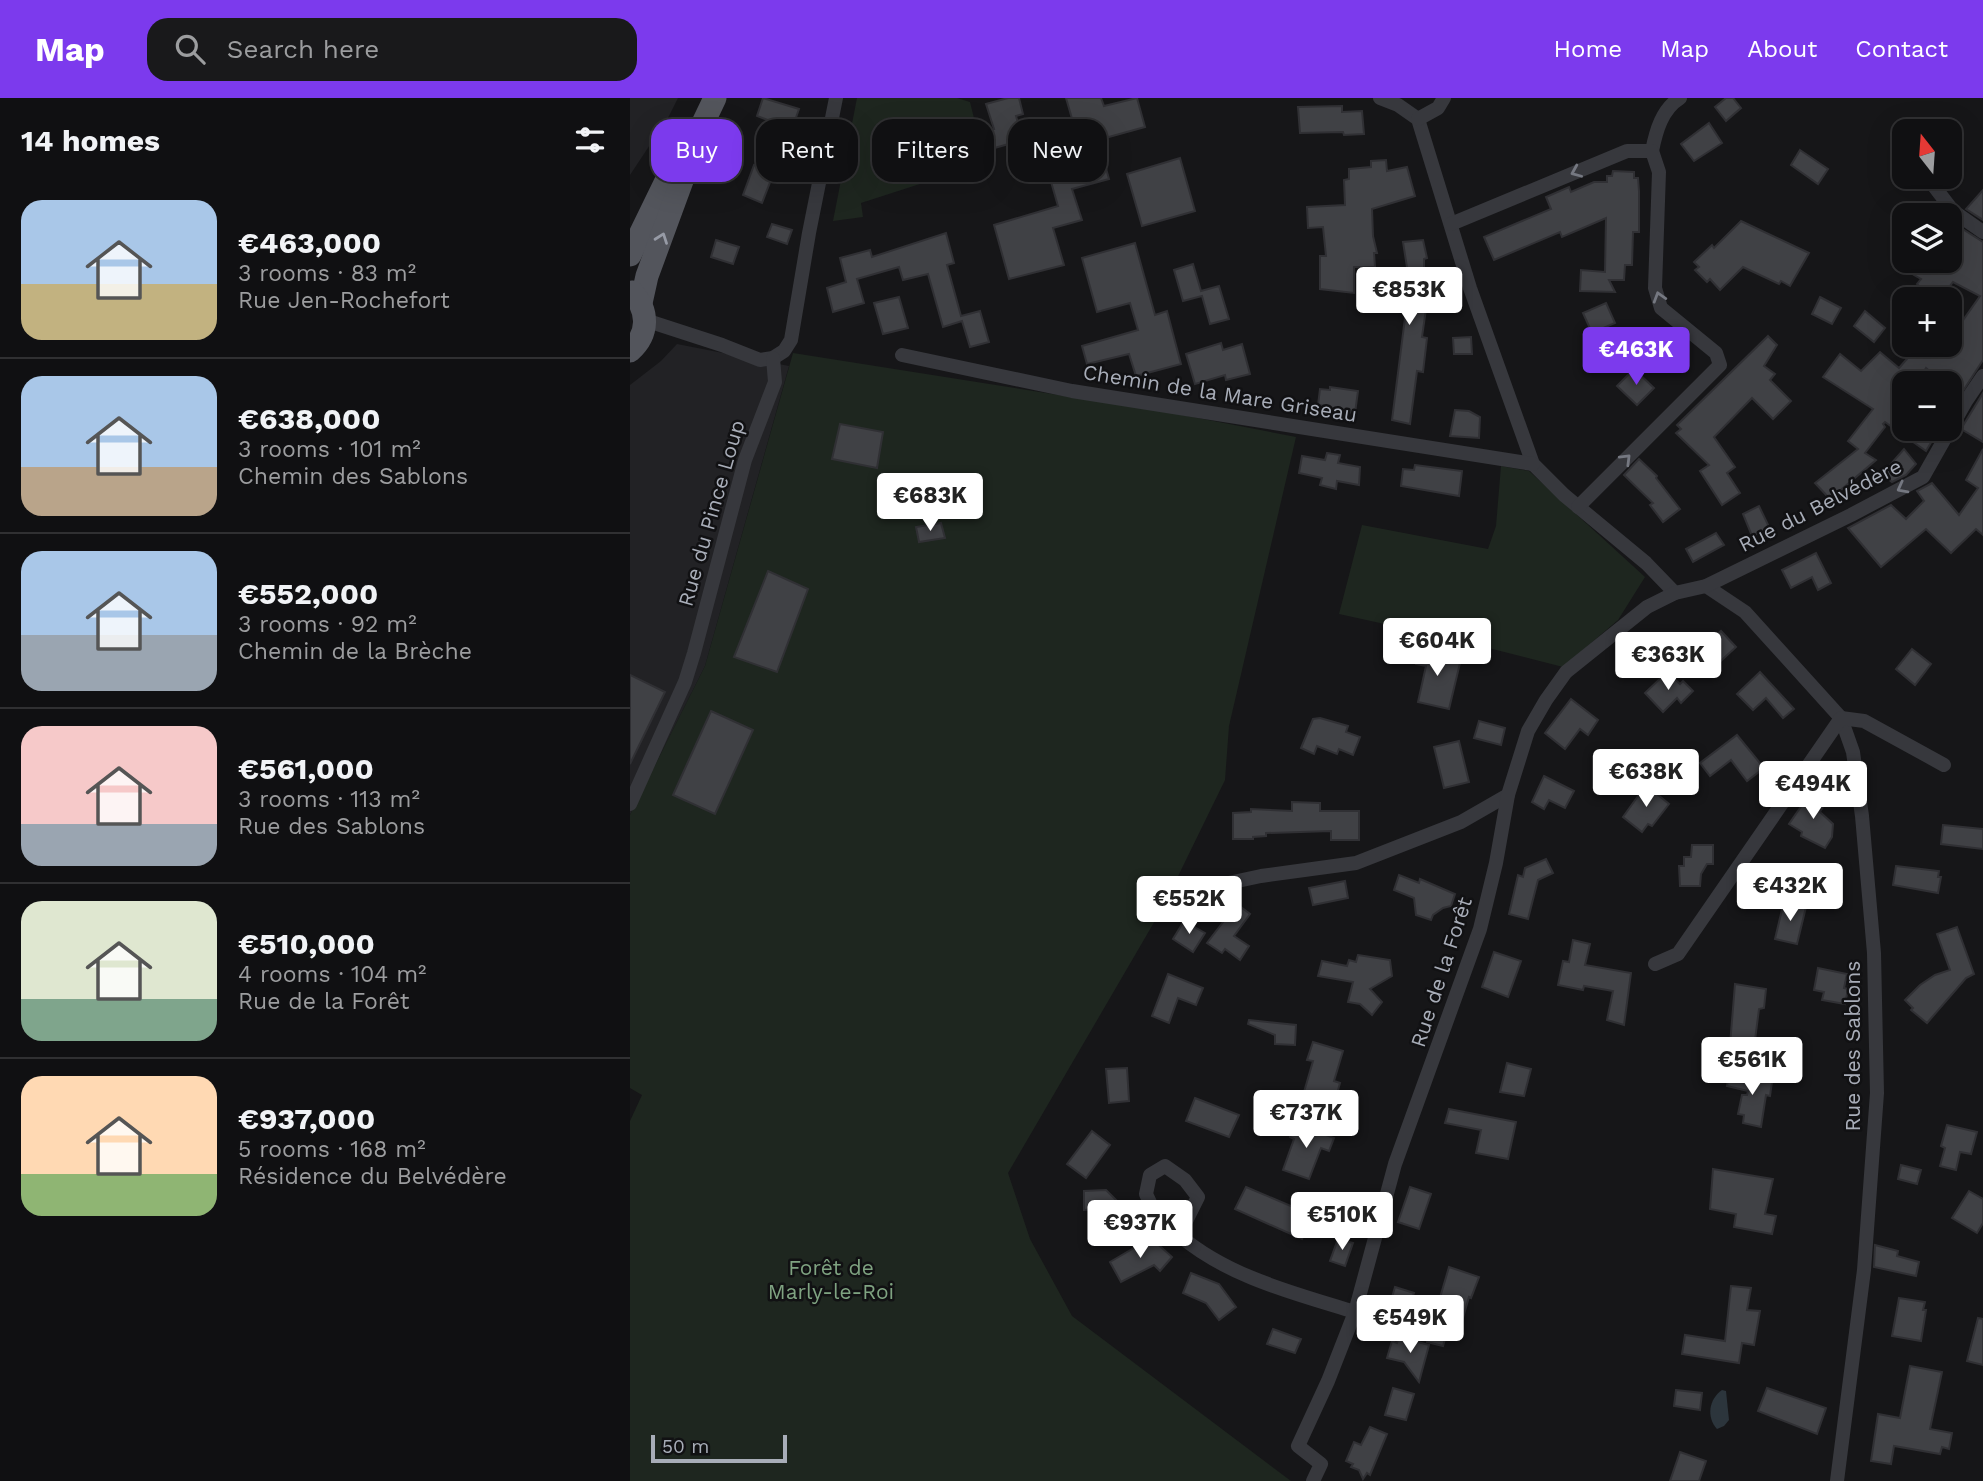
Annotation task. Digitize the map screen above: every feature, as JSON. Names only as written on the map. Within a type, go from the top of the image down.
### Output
[{"type":"main road","points":[[706,119],[715,98]]},
{"type":"main road","points":[[630,255],[666,182]]},
{"type":"main road","points":[[630,351],[637,345],[643,333],[639,304],[682,182]]},
{"type":"street","points":[[639,304],[722,345],[760,360],[773,358],[784,351],[791,340],[836,98]]},
{"type":"street","points":[[1380,98],[1399,102],[1418,119],[1471,288],[1533,464],[1578,508],[1646,563],[1675,593]]},
{"type":"street","points":[[1418,119],[1438,108],[1444,98]]},
{"type":"street","points":[[1578,508],[1720,365],[1716,353],[1661,308],[1655,288],[1659,172],[1652,151],[1656,130],[1671,103],[1680,98]]},
{"type":"street","points":[[1451,224],[1627,151],[1652,151]]},
{"type":"street","points":[[1936,189],[1953,211],[1983,232]]},
{"type":"street","name":"Chemin de la Mare Griseau","points":[[902,355],[1072,391],[1533,464]]},
{"type":"street","name":"Rue du Pince Loup","points":[[630,804],[685,682],[745,460],[775,382],[773,358]]},
{"type":"street","name":"Rue du Belvédère","points":[[1706,586],[1923,477],[1983,376]]},
{"type":"street","name":"Rue de la Forêt","points":[[1313,1481],[1321,1464],[1298,1446],[1328,1381],[1355,1312],[1395,1164],[1480,929],[1496,863],[1508,795],[1528,731],[1566,671],[1647,607],[1675,593],[1706,586]]},
{"type":"street","name":"Rue des Sablons","points":[[1706,586],[1745,612],[1842,718],[1853,752],[1862,816],[1874,953],[1877,1093],[1864,1270],[1837,1481]]},
{"type":"street","points":[[1655,964],[1678,954],[1842,718],[1864,721],[1944,765]]},
{"type":"street","points":[[1177,894],[1261,876],[1356,863],[1461,822],[1508,795]]},
{"type":"street","points":[[1179,1235],[1198,1197],[1185,1180],[1165,1166],[1150,1175],[1146,1194],[1158,1220],[1199,1252],[1263,1283],[1355,1312]]},
{"type":"shaded area","points":[[630,98],[678,98],[667,119],[651,119],[651,143],[630,175]]},
{"type":"shaded area","points":[[677,344],[789,366],[705,666],[630,815],[630,385],[661,361]]},
{"type":"shaded area","points":[[1722,1390],[1726,1391],[1729,1420],[1717,1429],[1711,1419],[1710,1408],[1714,1398]]},
{"type":"green space","points":[[857,98],[957,98],[970,102],[974,119],[872,119],[872,182],[926,182],[861,203],[863,217],[833,221],[841,182],[858,182],[858,119],[853,119]]},
{"type":"green space","name":"Forêt de Marly-le-Roi","points":[[793,353],[1172,413],[1296,437],[1229,726],[1225,780],[1163,907],[1008,1173],[1030,1239],[1072,1316],[1291,1481],[630,1481],[630,1121],[642,1095],[630,1088],[630,815],[705,666]]},
{"type":"green space","points":[[1501,466],[1529,471],[1645,577],[1618,620],[1563,667],[1339,614],[1362,525],[1488,549],[1496,526]]},
{"type":"building","points":[[763,98],[799,109],[796,119],[765,119],[757,116]]},
{"type":"building","points":[[1019,98],[1023,114],[1016,116],[1017,119],[1008,119],[1008,144],[994,148],[994,119],[991,119],[986,104]]},
{"type":"building","points":[[1066,98],[1101,98],[1104,106],[1137,98],[1145,127],[1107,138],[1107,119],[1072,119]]},
{"type":"building","points":[[1726,98],[1733,98],[1741,108],[1726,121],[1715,107]]},
{"type":"building","points":[[1342,106],[1342,112],[1362,111],[1364,134],[1300,133],[1298,107]]},
{"type":"building","points":[[1709,123],[1722,143],[1694,161],[1681,144]]},
{"type":"building","points":[[1800,150],[1828,169],[1818,184],[1791,165]]},
{"type":"building","points":[[1180,158],[1195,211],[1142,226],[1127,174]]},
{"type":"building","points":[[1386,160],[1387,171],[1407,167],[1415,196],[1372,209],[1377,253],[1374,253],[1375,267],[1354,267],[1354,293],[1320,289],[1320,256],[1326,256],[1323,227],[1308,228],[1307,207],[1345,205],[1344,180],[1349,179],[1349,169],[1371,167],[1371,161]]},
{"type":"building","points":[[754,165],[756,166],[756,182],[770,182],[762,203],[743,195]]},
{"type":"building","points":[[1613,171],[1634,172],[1634,178],[1638,178],[1639,191],[1639,232],[1633,232],[1632,265],[1625,265],[1624,280],[1609,280],[1615,292],[1580,291],[1581,270],[1605,272],[1606,218],[1562,237],[1560,232],[1494,260],[1484,237],[1551,209],[1546,197],[1569,187],[1571,192],[1594,182],[1607,182],[1607,176],[1612,176]]},
{"type":"building","points":[[1051,182],[1098,182],[1072,189],[1082,220],[1053,228],[1064,265],[1009,279],[994,225],[1058,206]]},
{"type":"building","points":[[1983,190],[1983,220],[1966,209]]},
{"type":"building","points":[[1741,221],[1809,253],[1790,286],[1781,281],[1779,284],[1743,267],[1720,290],[1710,279],[1707,282],[1695,270],[1699,267],[1694,262],[1712,245],[1714,248]]},
{"type":"building","points":[[772,224],[792,230],[787,244],[767,237]]},
{"type":"building","points":[[1962,229],[1983,242],[1983,360],[1962,392],[1962,371],[1930,371],[1926,368],[1924,371],[1892,371],[1892,427],[1885,422],[1885,427],[1865,453],[1876,460],[1830,499],[1815,483],[1858,449],[1848,441],[1873,409],[1823,377],[1840,354],[1861,371],[1880,352],[1899,368],[1909,357],[1962,357],[1962,322],[1980,296],[1953,282],[1949,287],[1920,287],[1917,284],[1921,279],[1914,275],[1962,273]]},
{"type":"building","points":[[946,233],[954,263],[947,265],[961,316],[980,311],[989,342],[970,347],[962,321],[943,327],[928,274],[903,280],[899,267],[857,279],[864,303],[833,312],[827,288],[846,282],[840,258],[870,250],[872,257]]},
{"type":"building","points":[[716,240],[739,247],[733,264],[711,257]]},
{"type":"building","points":[[1423,240],[1427,258],[1424,259],[1424,289],[1426,296],[1428,295],[1422,337],[1427,338],[1423,372],[1417,371],[1410,424],[1392,420],[1406,310],[1366,303],[1366,298],[1394,295],[1394,280],[1409,280],[1403,242]]},
{"type":"building","points":[[1135,243],[1155,315],[1167,311],[1181,364],[1136,376],[1129,354],[1087,364],[1082,346],[1138,330],[1130,303],[1097,312],[1082,258]]},
{"type":"building","points":[[1193,264],[1201,291],[1219,286],[1229,319],[1210,324],[1202,296],[1183,301],[1174,270]]},
{"type":"building","points":[[899,297],[908,328],[883,334],[874,303]]},
{"type":"building","points":[[1820,297],[1841,308],[1832,324],[1812,314]]},
{"type":"building","points":[[1606,303],[1615,323],[1592,333],[1583,313]]},
{"type":"building","points":[[1865,311],[1885,328],[1874,342],[1854,326]]},
{"type":"building","points":[[1768,336],[1777,345],[1764,366],[1775,374],[1770,380],[1791,401],[1773,419],[1752,398],[1714,437],[1735,467],[1727,473],[1740,493],[1722,505],[1700,471],[1709,465],[1676,433],[1681,429],[1677,425]]},
{"type":"building","points":[[1471,337],[1472,354],[1454,354],[1453,338]]},
{"type":"building","points":[[1221,343],[1223,350],[1242,344],[1250,374],[1226,380],[1225,375],[1195,384],[1186,354]]},
{"type":"building","points":[[1634,369],[1654,388],[1637,405],[1617,386]]},
{"type":"building","points":[[1330,387],[1358,391],[1355,413],[1318,405],[1320,389],[1330,390]]},
{"type":"building","points":[[1983,393],[1983,442],[1962,427]]},
{"type":"building","points":[[1455,410],[1469,411],[1480,417],[1479,438],[1450,436]]},
{"type":"building","points":[[840,424],[883,432],[877,468],[832,459]]},
{"type":"building","points":[[1912,441],[1932,441],[1926,451]]},
{"type":"building","points":[[1904,449],[1916,464],[1906,475],[1892,482],[1882,474]]},
{"type":"building","points":[[1983,449],[1983,535],[1976,529],[1951,553],[1926,529],[1881,567],[1848,528],[1891,505],[1906,519],[1924,501],[1917,491],[1932,483],[1959,515],[1978,488],[1966,480]]},
{"type":"building","points":[[1327,453],[1340,455],[1338,463],[1360,467],[1359,485],[1337,481],[1336,489],[1320,485],[1322,478],[1299,473],[1302,456],[1325,460]]},
{"type":"building","points":[[1639,459],[1657,476],[1680,509],[1663,522],[1650,505],[1653,503],[1624,475]]},
{"type":"building","points":[[1415,465],[1462,471],[1459,496],[1401,486],[1403,469],[1414,470]]},
{"type":"building","points":[[1759,506],[1770,529],[1752,536],[1743,514]]},
{"type":"building","points":[[941,523],[945,538],[919,542],[916,527]]},
{"type":"building","points":[[1716,533],[1724,545],[1693,562],[1686,549]]},
{"type":"building","points":[[1816,553],[1831,583],[1818,590],[1812,577],[1791,588],[1782,570]]},
{"type":"building","points":[[768,571],[808,589],[777,672],[734,657]]},
{"type":"building","points":[[1721,631],[1736,647],[1711,670],[1695,653]]},
{"type":"building","points":[[1419,648],[1450,654],[1449,661],[1460,663],[1449,709],[1418,702],[1426,666],[1416,664]]},
{"type":"building","points":[[1912,649],[1931,664],[1915,685],[1896,669]]},
{"type":"building","points":[[1667,672],[1680,684],[1683,681],[1693,691],[1681,703],[1677,698],[1663,712],[1645,693]]},
{"type":"building","points":[[1760,672],[1794,709],[1783,718],[1766,698],[1753,710],[1737,694]]},
{"type":"building","points":[[630,675],[665,692],[630,764]]},
{"type":"building","points":[[1571,699],[1598,720],[1588,735],[1580,729],[1565,749],[1545,733]]},
{"type":"building","points":[[711,711],[753,730],[715,814],[673,795]]},
{"type":"building","points":[[1320,718],[1348,726],[1346,732],[1360,737],[1353,755],[1339,749],[1337,754],[1317,746],[1314,754],[1301,748],[1313,719]]},
{"type":"building","points":[[1479,721],[1505,728],[1501,745],[1474,738]]},
{"type":"building","points":[[1737,735],[1764,768],[1747,781],[1731,760],[1710,776],[1700,763]]},
{"type":"building","points":[[1459,741],[1469,782],[1444,788],[1434,747]]},
{"type":"building","points":[[1544,776],[1574,791],[1565,808],[1549,800],[1544,809],[1532,802]]},
{"type":"building","points":[[1646,785],[1669,804],[1652,826],[1648,824],[1642,832],[1623,817]]},
{"type":"building","points":[[1811,792],[1826,801],[1820,812],[1833,824],[1832,837],[1825,848],[1801,836],[1802,832],[1789,824]]},
{"type":"building","points":[[1292,802],[1320,803],[1320,811],[1359,811],[1359,840],[1331,840],[1331,831],[1266,833],[1266,836],[1253,839],[1233,839],[1233,813],[1251,812],[1251,809],[1292,811]]},
{"type":"building","points":[[1943,825],[1983,829],[1983,849],[1941,844]]},
{"type":"building","points":[[1692,845],[1713,845],[1713,864],[1707,864],[1701,874],[1700,886],[1680,886],[1679,866],[1684,866],[1684,857],[1691,857]]},
{"type":"building","points":[[1546,859],[1553,873],[1538,880],[1528,919],[1509,914],[1518,875],[1523,877],[1525,868]]},
{"type":"building","points":[[1896,866],[1939,871],[1938,877],[1941,877],[1938,893],[1893,885]]},
{"type":"building","points":[[1399,875],[1419,883],[1420,879],[1455,894],[1451,906],[1433,915],[1431,920],[1416,915],[1414,898],[1394,890]]},
{"type":"building","points":[[1345,881],[1348,898],[1313,905],[1309,888]]},
{"type":"building","points":[[1784,901],[1806,907],[1797,944],[1775,939]]},
{"type":"building","points":[[1237,904],[1250,914],[1234,936],[1249,946],[1240,960],[1225,949],[1222,953],[1207,943]]},
{"type":"building","points":[[1184,921],[1205,933],[1193,952],[1173,939]]},
{"type":"building","points":[[1957,927],[1974,974],[1966,978],[1927,1023],[1911,1010],[1913,1008],[1905,1000],[1935,975],[1950,970],[1937,934]]},
{"type":"building","points":[[1573,940],[1590,944],[1585,965],[1631,973],[1624,1025],[1607,1020],[1613,991],[1584,986],[1583,990],[1558,985],[1563,961],[1569,962]]},
{"type":"building","points":[[1494,952],[1521,961],[1508,997],[1482,987]]},
{"type":"building","points":[[1358,955],[1390,960],[1392,976],[1370,989],[1382,1002],[1372,1015],[1360,1004],[1348,1002],[1353,982],[1318,976],[1322,961],[1347,966],[1349,960],[1356,962]]},
{"type":"building","points":[[1818,968],[1847,974],[1845,1004],[1822,1000],[1824,992],[1814,990]]},
{"type":"building","points":[[1168,974],[1203,988],[1196,1005],[1178,998],[1169,1023],[1152,1016]]},
{"type":"building","points":[[1735,984],[1766,989],[1764,1008],[1759,1009],[1754,1048],[1730,1045]]},
{"type":"building","points":[[1249,1020],[1296,1025],[1295,1045],[1275,1044],[1275,1035],[1248,1024]]},
{"type":"building","points":[[1313,1042],[1343,1051],[1334,1081],[1340,1083],[1335,1101],[1304,1092],[1313,1061],[1307,1060]]},
{"type":"building","points":[[1507,1063],[1531,1069],[1524,1096],[1500,1092]]},
{"type":"building","points":[[1127,1068],[1129,1101],[1109,1103],[1106,1069]]},
{"type":"building","points":[[1729,1074],[1750,1078],[1751,1074],[1769,1078],[1768,1081],[1772,1082],[1770,1096],[1766,1095],[1761,1127],[1743,1123],[1744,1115],[1738,1114],[1742,1095],[1747,1095],[1748,1091],[1727,1086]]},
{"type":"building","points":[[1195,1098],[1239,1115],[1229,1137],[1186,1121]]},
{"type":"building","points":[[1449,1109],[1516,1122],[1508,1159],[1476,1153],[1481,1130],[1445,1123]]},
{"type":"building","points":[[1294,1123],[1334,1138],[1329,1151],[1321,1148],[1309,1179],[1283,1170],[1294,1139],[1290,1137]]},
{"type":"building","points":[[1947,1125],[1977,1132],[1971,1154],[1960,1152],[1956,1170],[1940,1166],[1945,1148],[1941,1146]]},
{"type":"building","points":[[1092,1131],[1110,1145],[1086,1178],[1067,1164]]},
{"type":"building","points":[[1901,1165],[1921,1170],[1917,1184],[1898,1179]]},
{"type":"building","points":[[1713,1169],[1773,1179],[1765,1214],[1776,1216],[1772,1234],[1734,1227],[1736,1214],[1710,1209]]},
{"type":"building","points":[[1246,1187],[1312,1215],[1302,1239],[1235,1209]]},
{"type":"building","points":[[1410,1187],[1431,1194],[1419,1229],[1398,1222]]},
{"type":"building","points":[[1106,1190],[1121,1205],[1128,1202],[1137,1220],[1111,1232],[1105,1216],[1097,1209],[1084,1210],[1084,1191]]},
{"type":"building","points":[[1969,1191],[1983,1199],[1983,1223],[1977,1233],[1952,1218]]},
{"type":"building","points":[[1329,1194],[1348,1201],[1338,1227],[1319,1220]]},
{"type":"building","points":[[1151,1238],[1172,1257],[1160,1271],[1154,1265],[1121,1282],[1110,1262]]},
{"type":"building","points":[[1338,1239],[1353,1243],[1345,1266],[1330,1261]]},
{"type":"building","points":[[1875,1245],[1898,1251],[1897,1256],[1919,1262],[1916,1276],[1874,1267]]},
{"type":"building","points":[[1449,1267],[1479,1277],[1471,1298],[1469,1297],[1460,1328],[1449,1326],[1443,1346],[1427,1342]]},
{"type":"building","points":[[1191,1273],[1219,1284],[1236,1307],[1219,1320],[1206,1303],[1183,1293]]},
{"type":"building","points":[[1731,1286],[1751,1288],[1747,1310],[1760,1311],[1754,1345],[1742,1343],[1739,1363],[1682,1354],[1685,1335],[1725,1341]]},
{"type":"building","points":[[1395,1287],[1414,1293],[1408,1310],[1390,1304]]},
{"type":"building","points":[[1899,1298],[1925,1302],[1921,1341],[1892,1336]]},
{"type":"building","points":[[1978,1318],[1983,1319],[1983,1365],[1967,1361]]},
{"type":"building","points":[[1273,1329],[1301,1339],[1295,1353],[1267,1344]]},
{"type":"building","points":[[1399,1337],[1429,1345],[1419,1382],[1404,1362],[1387,1358],[1392,1341],[1397,1343]]},
{"type":"building","points":[[1910,1366],[1942,1372],[1930,1429],[1952,1433],[1949,1449],[1942,1447],[1940,1454],[1894,1446],[1891,1464],[1871,1461],[1878,1414],[1900,1418]]},
{"type":"building","points":[[1393,1388],[1414,1394],[1406,1420],[1385,1415]]},
{"type":"building","points":[[1767,1388],[1826,1408],[1817,1434],[1758,1411]]},
{"type":"building","points":[[1676,1390],[1702,1393],[1700,1410],[1674,1406]]},
{"type":"building","points":[[1370,1427],[1387,1434],[1370,1475],[1367,1473],[1363,1479],[1359,1470],[1346,1461],[1354,1442],[1361,1445]]},
{"type":"building","points":[[1680,1452],[1706,1461],[1699,1481],[1670,1481]]}]
